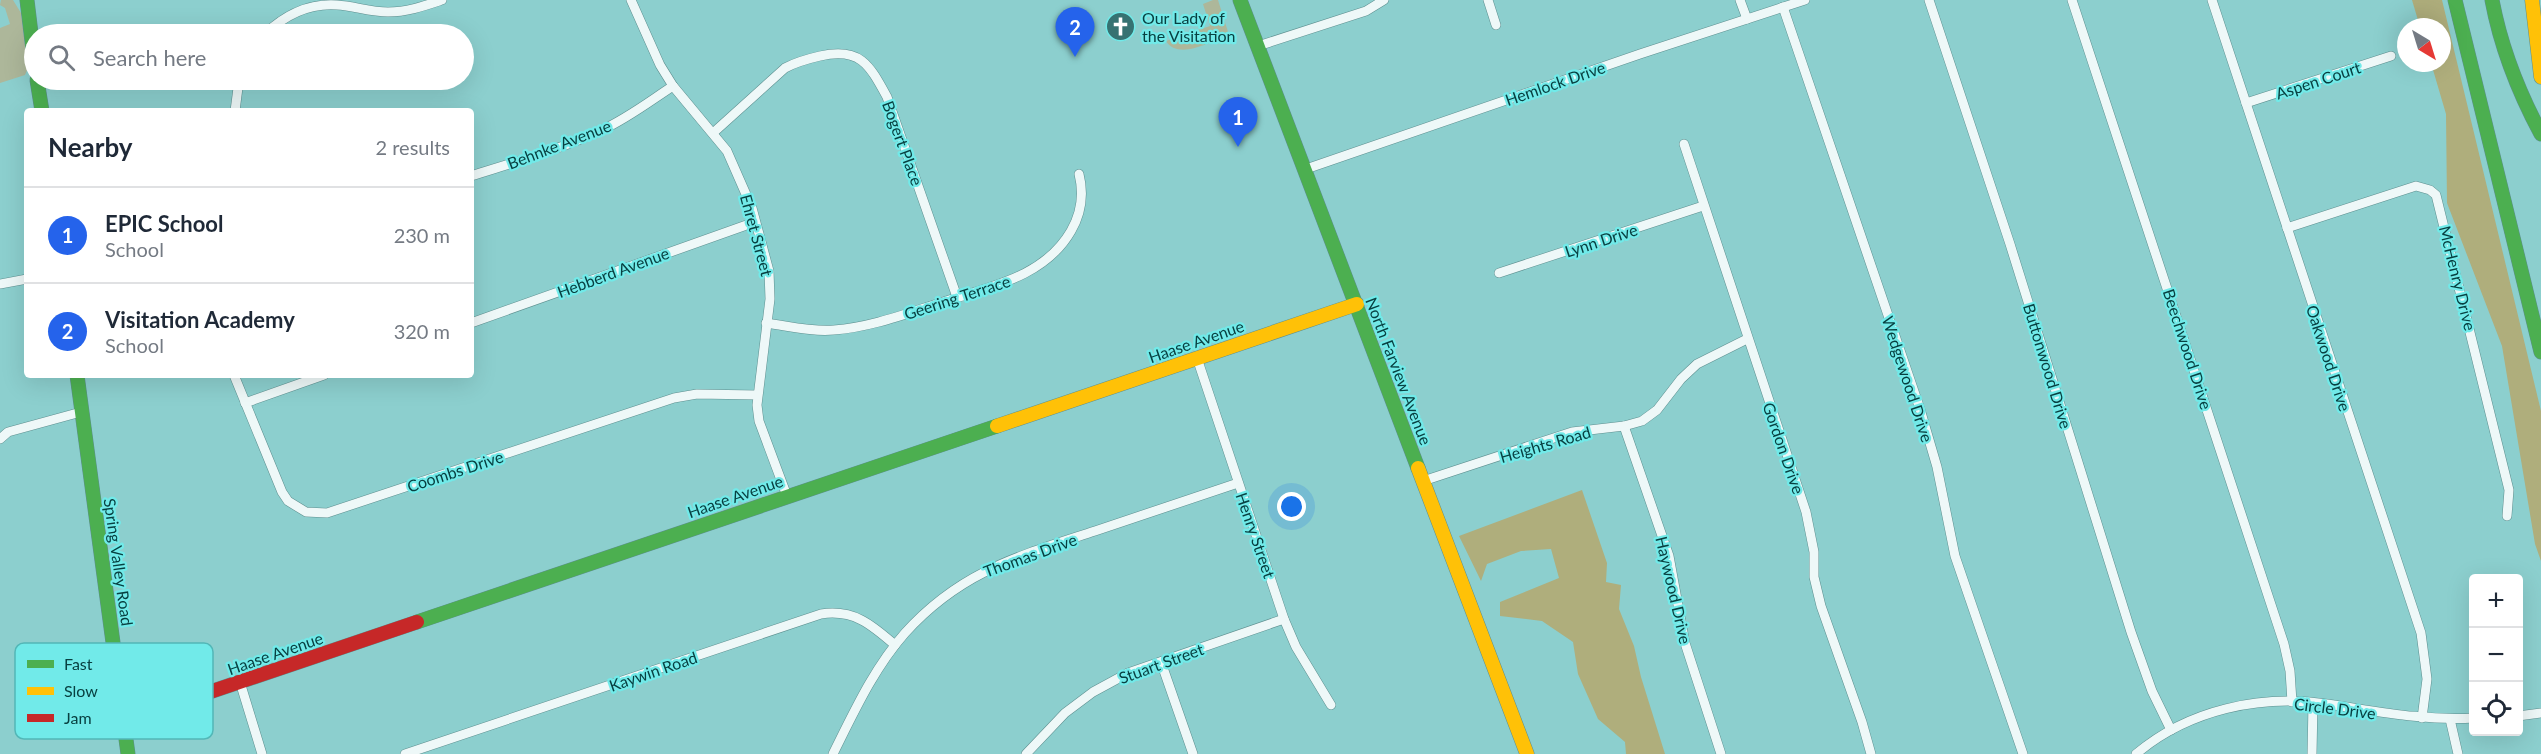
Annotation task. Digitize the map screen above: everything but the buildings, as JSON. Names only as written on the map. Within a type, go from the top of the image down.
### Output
[{"type":"main road","points":[[27,0],[30,24]]},
{"type":"main road","name":"North Farview Avenue","points":[[1240,0],[1527,754]]},
{"type":"main road","points":[[2455,0],[2541,352]]},
{"type":"main road","points":[[2492,0],[2504,55],[2519,93],[2541,134]]},
{"type":"main road","points":[[2532,0],[2541,77]]},
{"type":"main road","points":[[39,90],[42,108]]},
{"type":"main road","name":"Haase Avenue","points":[[213,691],[1357,304]]},
{"type":"main road","name":"Spring Valley Road","points":[[76,378],[113,643]]},
{"type":"main road","name":"Spring Valley Road","points":[[126,739],[128,754]]},
{"type":"street","points":[[278,24],[314,3],[401,12],[442,0]]},
{"type":"street","name":"Ehret Street","points":[[631,0],[651,47],[673,86],[713,133],[736,169],[755,222],[770,271],[770,299],[757,395],[759,421],[787,496]]},
{"type":"street","points":[[1258,46],[1366,11],[1384,0]]},
{"type":"street","points":[[1488,0],[1496,25]]},
{"type":"street","points":[[1740,0],[1747,19]]},
{"type":"street","name":"Hemlock Drive","points":[[1306,170],[1805,0]]},
{"type":"street","name":"Buttonwood Drive","points":[[1929,0],[2010,244],[2131,632],[2152,691],[2171,730]]},
{"type":"street","name":"Beechwood Drive","points":[[2072,0],[2284,644],[2290,671],[2292,702]]},
{"type":"street","name":"Oakwood Drive","points":[[2212,0],[2421,633],[2427,679],[2422,718]]},
{"type":"street","name":"Wedgewood Drive","points":[[1783,7],[1920,409],[1937,467],[1955,556],[2023,754]]},
{"type":"street","name":"Bogert Place","points":[[713,133],[785,68],[797,62],[838,52],[857,57],[864,63],[887,97],[957,297]]},
{"type":"street","name":"Aspen Court","points":[[2246,103],[2391,56]]},
{"type":"street","name":"Behnke Avenue","points":[[474,175],[602,130],[673,86]]},
{"type":"street","points":[[235,108],[237,90]]},
{"type":"street","name":"Gordon Drive","points":[[1684,144],[1806,512],[1814,552],[1814,577],[1821,606],[1871,754]]},
{"type":"street","name":"Geering Terrace","points":[[766,323],[813,330],[850,329],[1019,277],[1044,263],[1066,240],[1079,212],[1082,194],[1079,174]]},
{"type":"street","name":"McHenry Drive","points":[[2287,228],[2416,186],[2430,190],[2436,195],[2509,490],[2506,516]]},
{"type":"street","name":"Lynn Drive","points":[[1499,273],[1703,207]]},
{"type":"street","name":"Hebberd Avenue","points":[[474,322],[755,222]]},
{"type":"street","points":[[0,284],[24,280]]},
{"type":"street","name":"Heights Road","points":[[1423,481],[1572,432],[1624,426],[1642,421],[1657,410],[1681,379],[1697,364],[1747,339]]},
{"type":"street","name":"Henry Street","points":[[1197,358],[1284,619],[1296,646],[1331,705]]},
{"type":"street","name":"Coombs Drive","points":[[235,378],[282,492],[296,508],[317,514],[327,513],[674,398],[709,394],[757,395]]},
{"type":"street","points":[[245,403],[316,378]]},
{"type":"street","points":[[0,439],[8,432],[81,412]]},
{"type":"street","name":"Haywood Drive","points":[[1624,426],[1669,556],[1686,643],[1721,754]]},
{"type":"street","name":"Thomas Drive","points":[[833,754],[871,681],[895,645],[940,599],[981,572],[1005,561],[1238,483]]},
{"type":"street","name":"Kaywin Road","points":[[405,754],[821,614],[833,612],[858,617],[869,623],[895,645]]},
{"type":"street","name":"Stuart Street","points":[[1026,754],[1065,713],[1093,692],[1128,673],[1284,619]]},
{"type":"street","points":[[1161,662],[1193,754]]},
{"type":"street","points":[[240,682],[262,754]]},
{"type":"street","name":"Circle Drive","points":[[2136,754],[2147,750],[2171,730],[2226,708],[2292,702],[2422,718],[2469,718]]},
{"type":"street","points":[[2312,754],[2313,703]]},
{"type":"street","points":[[2523,715],[2541,713]]},
{"type":"street","points":[[2450,719],[2458,754]]},
{"type":"green space","points":[[1,0],[13,0],[21,13],[24,37],[24,75],[0,83],[0,28],[10,24],[5,8],[0,5]]},
{"type":"green space","points":[[1218,0],[1229,35],[1196,48],[1171,47],[1166,41],[1210,26],[1203,4]]},
{"type":"shaded area","points":[[2412,0],[2442,0],[2446,18],[2417,18]]},
{"type":"shaded area","points":[[2451,37],[2541,411],[2541,561],[2535,544],[2502,346],[2447,203],[2446,114],[2434,72],[2451,72]]},
{"type":"shaded area","points":[[1582,490],[1607,563],[1606,582],[1621,585],[1619,609],[1634,646],[1641,677],[1665,754],[1626,754],[1625,742],[1598,719],[1578,674],[1573,642],[1542,621],[1500,616],[1500,602],[1559,578],[1551,549],[1521,551],[1487,564],[1481,581],[1459,536]]},
{"type":"traffic: fast","points":[[27,0],[30,24]]},
{"type":"traffic: fast","points":[[1240,0],[1418,468]]},
{"type":"traffic: fast","points":[[2455,0],[2541,352]]},
{"type":"traffic: fast","points":[[2492,0],[2511,69],[2541,134]]},
{"type":"traffic: fast","points":[[39,90],[42,108]]},
{"type":"traffic: fast","points":[[77,378],[113,643]]},
{"type":"traffic: fast","points":[[417,622],[997,426]]},
{"type":"traffic: fast","points":[[126,739],[128,754]]},
{"type":"traffic: slow","points":[[2532,0],[2541,77]]},
{"type":"traffic: slow","points":[[997,426],[1357,304]]},
{"type":"traffic: slow","points":[[1418,468],[1527,754]]},
{"type":"traffic: jam","points":[[213,691],[417,622]]},
{"type":"place","name":"Our Lady of the Visitation","points":[[1121,26]]},
{"type":"place","name":"Visitation Academy","points":[[1075,57]]},
{"type":"place","name":"EPIC School","points":[[1238,147]]}]
